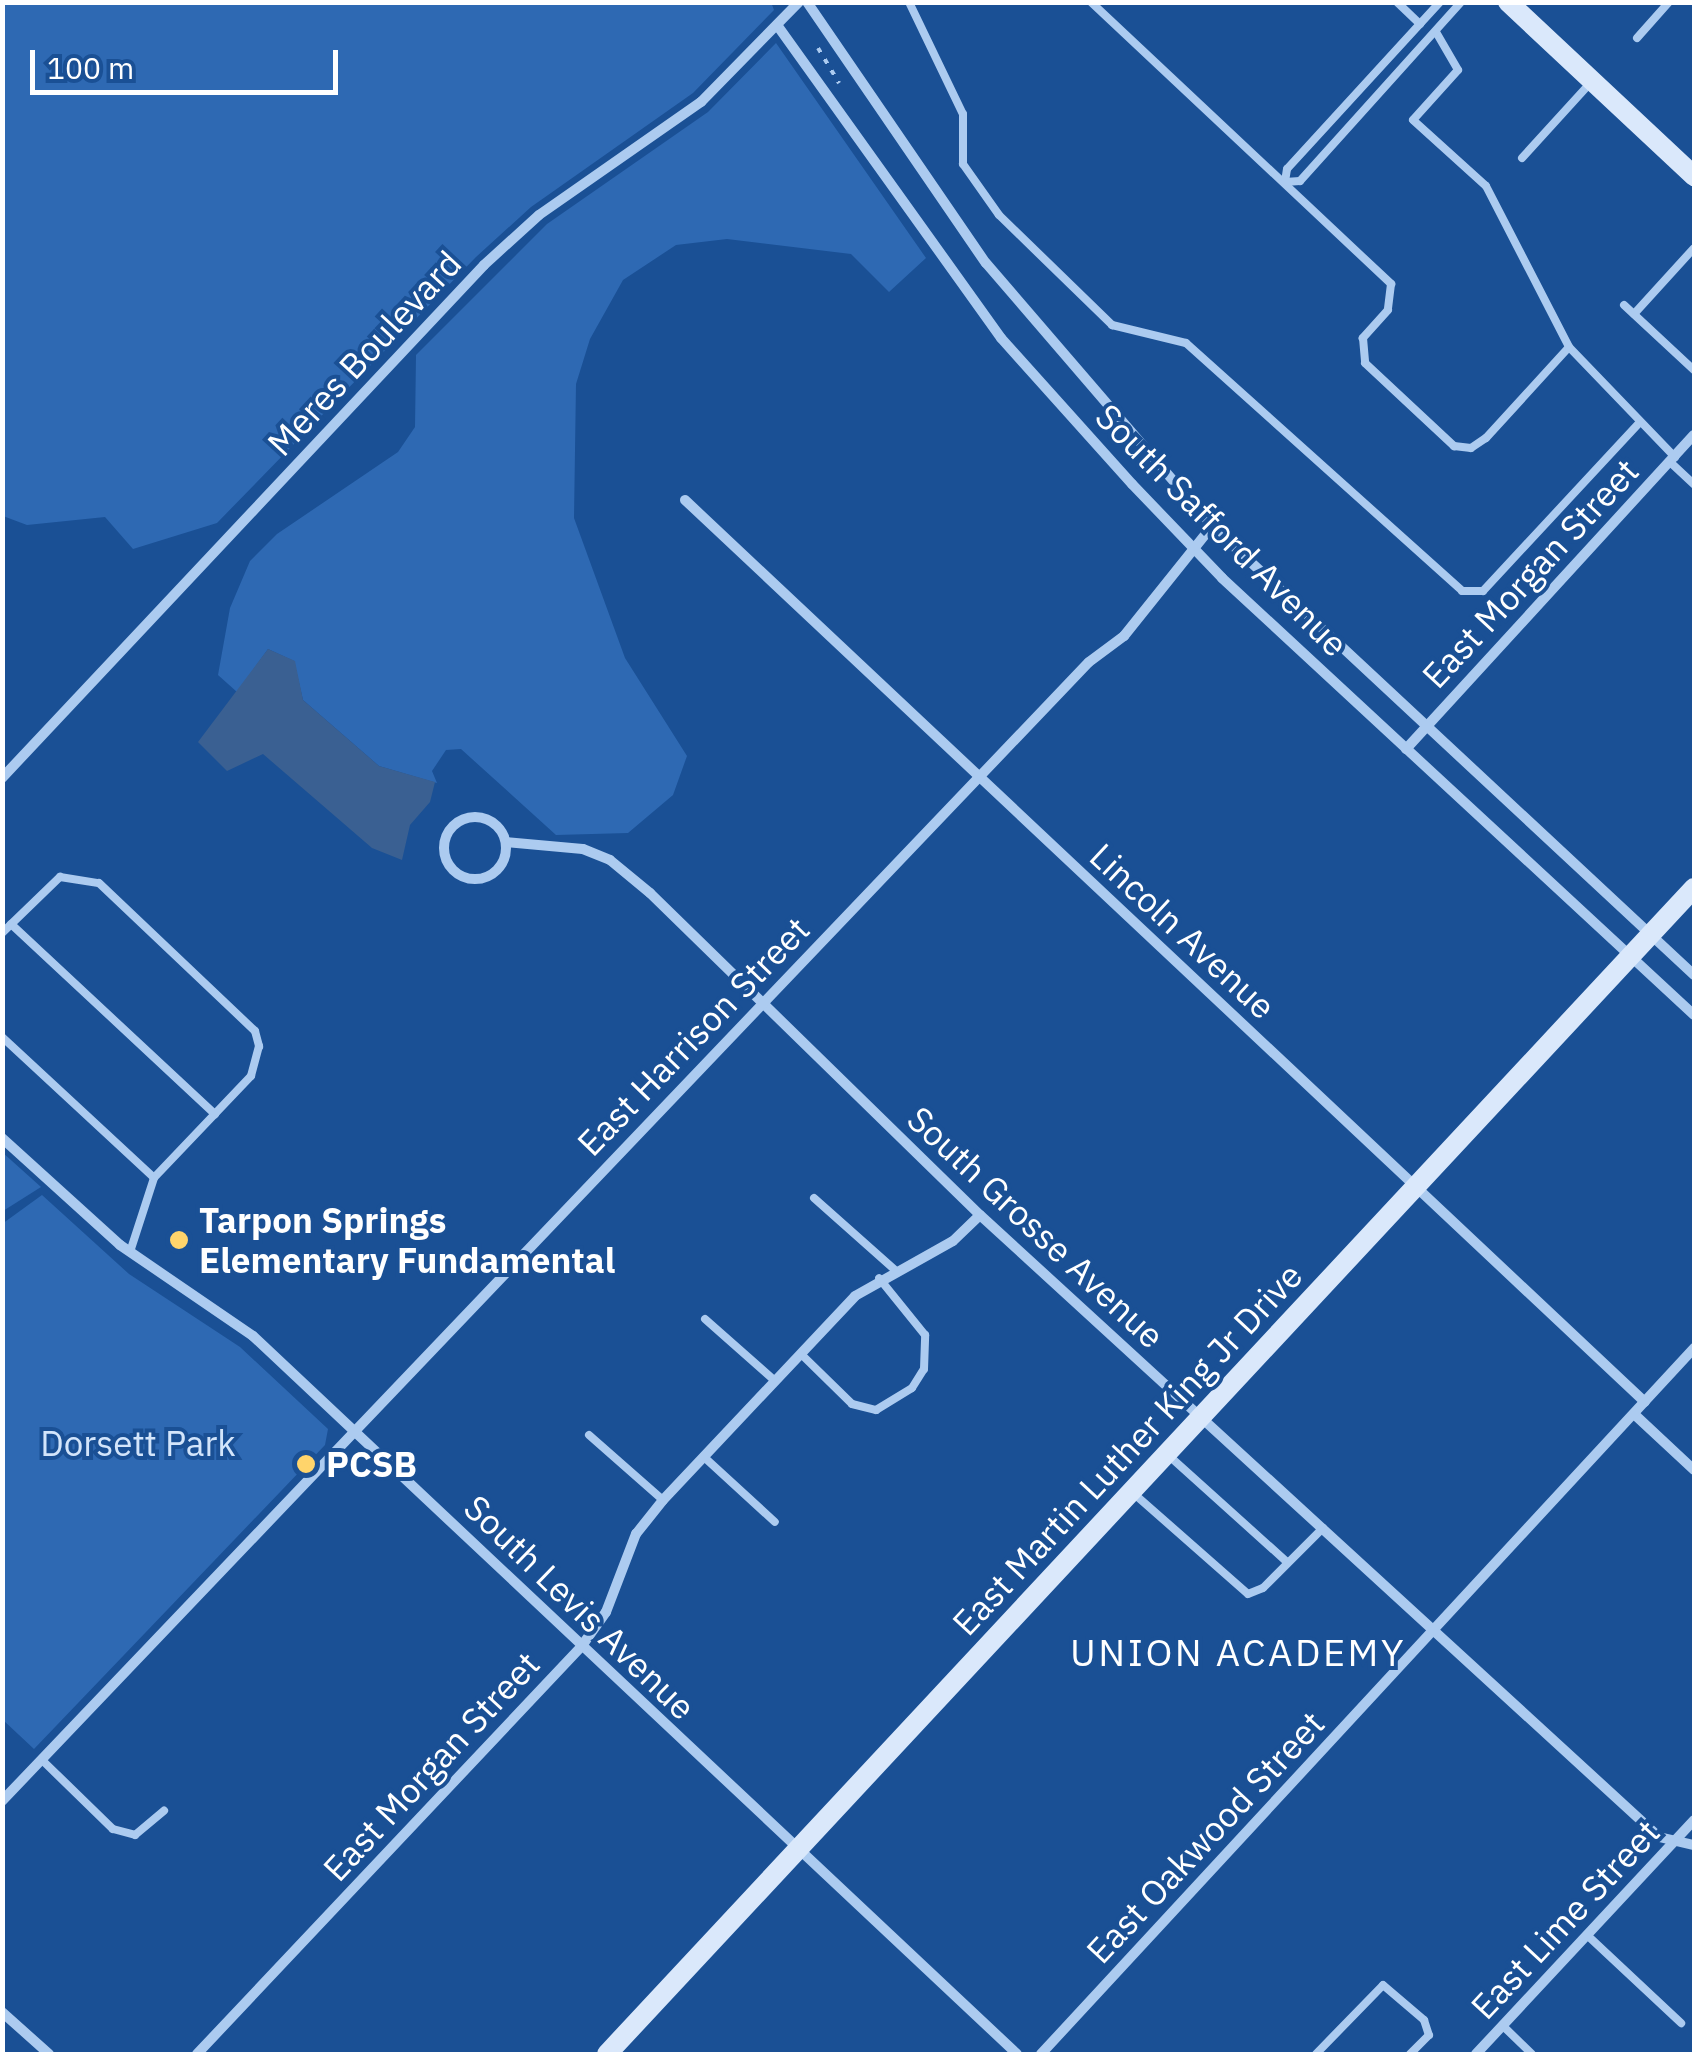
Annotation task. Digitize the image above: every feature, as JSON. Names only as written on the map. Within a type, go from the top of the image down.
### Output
[{"type":"street","name":"Meres Boulevard","points":[[2,778],[484,265],[540,215],[700,102],[799,2]]},
{"type":"street","name":"South Safford Avenue","points":[[807,2],[986,263],[1212,526],[1694,975]]},
{"type":"street","points":[[1508,2],[1694,176]]},
{"type":"street","name":"South Safford Avenue","points":[[777,25],[1000,338],[1193,546],[1694,1015]]},
{"type":"street","name":"East Morgan Street","points":[[1406,749],[1694,435]]},
{"type":"street","name":"Lincoln Avenue","points":[[685,500],[1645,1402]]},
{"type":"street","name":"East Harrison Street","points":[[2,1800],[1089,662],[1124,636],[1212,526]]},
{"type":"street","name":"South Grosse Avenue","points":[[506,842],[502,862],[476,879],[456,872],[444,854],[452,826],[469,817],[488,819],[506,842],[583,849],[610,860],[980,1215],[1660,1837],[1694,1845]]},
{"type":"street","name":"East Martin Luther King Jr Drive","points":[[607,2054],[1694,888]]},
{"type":"street","name":"South Levis Avenue","points":[[5,1144],[130,1252],[253,1336],[1017,2054]]},
{"type":"street","name":"East Morgan Street","points":[[197,2054],[581,1647],[606,1612],[639,1529],[663,1500],[879,1278],[953,1241],[980,1215]]},
{"type":"street","name":"East Oakwood Street","points":[[1041,2054],[1694,1348]]},
{"type":"street","points":[[1634,1414],[1694,1470]]},
{"type":"street","name":"East Lime Street","points":[[1476,2054],[1694,1820]]},
{"type":"street","points":[[2,2012],[49,2054]]},
{"type":"lane","points":[[909,2],[963,114],[963,164],[999,215],[1112,325],[1186,343],[1462,591],[1483,591],[1639,423]]},
{"type":"lane","points":[[1090,2],[1391,284],[1388,310],[1363,338],[1365,364],[1454,446],[1471,448],[1486,438],[1569,347]]},
{"type":"lane","points":[[1397,2],[1420,24]]},
{"type":"lane","points":[[1285,182],[1287,170],[1440,2]]},
{"type":"lane","points":[[1285,182],[1300,181],[1460,2]]},
{"type":"lane","points":[[1636,38],[1668,2]]},
{"type":"lane","points":[[1436,32],[1458,70],[1413,120],[1486,186],[1569,347],[1694,484]]},
{"type":"lane","points":[[1522,158],[1592,81]]},
{"type":"lane","points":[[1634,314],[1694,248]]},
{"type":"lane","points":[[1624,305],[1694,370]]},
{"type":"lane","points":[[2,933],[60,877],[99,884],[232,1005],[255,1032],[257,1062],[215,1114],[154,1178],[130,1252]]},
{"type":"lane","points":[[11,924],[215,1114]]},
{"type":"lane","points":[[2,1037],[154,1178]]},
{"type":"lane","points":[[814,1198],[896,1270]]},
{"type":"lane","points":[[801,1354],[852,1404],[876,1410],[912,1388],[924,1370],[925,1335],[879,1278]]},
{"type":"lane","points":[[705,1318],[775,1381]]},
{"type":"lane","points":[[589,1435],[663,1500]]},
{"type":"lane","points":[[1167,1454],[1286,1562]]},
{"type":"lane","points":[[704,1457],[775,1522]]},
{"type":"lane","points":[[1132,1491],[1248,1594],[1322,1528]]},
{"type":"lane","points":[[42,1760],[114,1829],[135,1835],[164,1810]]},
{"type":"lane","points":[[1587,1935],[1680,2022]]},
{"type":"lane","points":[[1316,2054],[1384,1985],[1424,2020],[1429,2034],[1410,2054]]},
{"type":"lane","points":[[1502,2026],[1532,2054]]},
{"type":"green space","points":[[3,2],[771,2],[774,10],[693,93],[531,207],[476,257],[217,523],[133,549],[105,517],[27,525],[3,516]]},
{"type":"green space","points":[[776,43],[926,258],[889,292],[851,254],[727,239],[676,245],[623,280],[590,339],[576,384],[574,518],[625,658],[687,756],[673,795],[628,833],[556,835],[461,749],[446,750],[432,771],[437,783],[379,766],[303,700],[294,661],[268,649],[237,692],[218,675],[230,608],[250,561],[277,534],[398,452],[415,427],[416,355],[547,224],[708,112]]},
{"type":"green space","points":[[2,1152],[41,1187],[3,1211],[2,1211]]},
{"type":"green space","name":"Dorsett Park","points":[[42,1195],[129,1274],[240,1347],[328,1429],[325,1445],[34,1749],[3,1720],[2,1224]]},
{"type":"shaded area","points":[[268,649],[295,661],[303,700],[379,766],[435,782],[430,802],[410,825],[402,860],[372,848],[263,754],[227,771],[198,742]]},
{"type":"place","name":"Tarpon Springs Elementary Fundamental","points":[[179,1240]]},
{"type":"place","name":"PCSB","points":[[306,1464]]},
{"type":"district","name":"UNION ACADEMY","points":[[1238,1652]]}]
